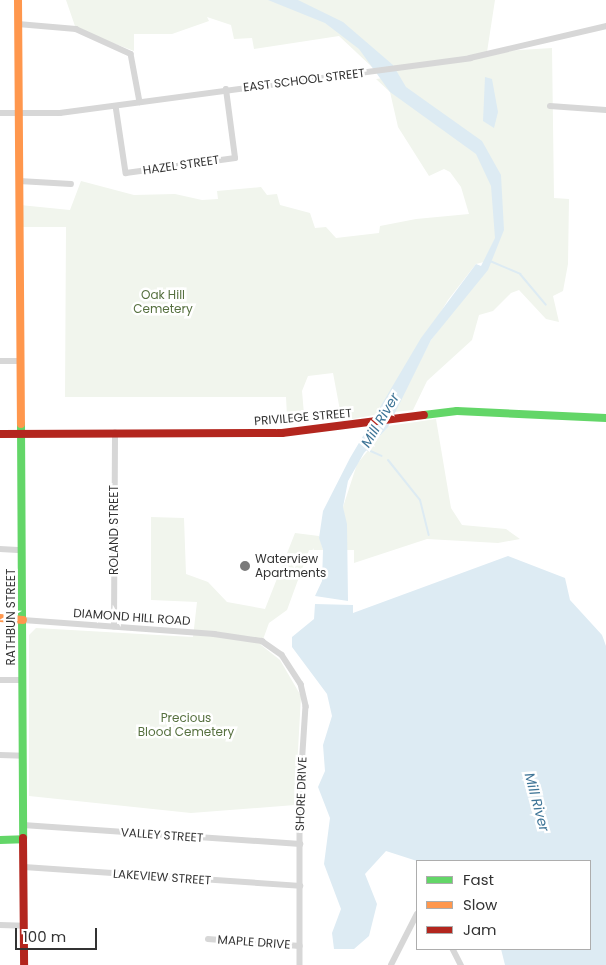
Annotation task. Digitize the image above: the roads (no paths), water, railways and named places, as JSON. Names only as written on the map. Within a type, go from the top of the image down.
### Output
[{"type":"main road","name":"RATHBUN STREET","points":[[18,0],[24,965]]},
{"type":"main road","name":"PRIVILEGE STREET","points":[[0,434],[282,432],[457,411],[606,418]]},
{"type":"main road","name":"DIAMOND HILL ROAD","points":[[0,618],[23,620]]},
{"type":"main road","points":[[0,840],[23,839]]},
{"type":"street","points":[[18,24],[76,29],[131,54],[140,102]]},
{"type":"street","name":"EAST SCHOOL STREET","points":[[0,113],[116,106],[482,56],[606,26]]},
{"type":"street","name":"HAZEL STREET","points":[[116,106],[126,173],[235,158],[226,90]]},
{"type":"street","points":[[550,106],[606,110]]},
{"type":"street","points":[[19,181],[71,184]]},
{"type":"street","points":[[0,361],[21,361]]},
{"type":"street","name":"ROLAND STREET","points":[[114,627],[115,433]]},
{"type":"street","points":[[0,548],[22,550]]},
{"type":"street","name":"DIAMOND HILL ROAD","points":[[23,620],[262,641]]},
{"type":"street","name":"SHORE DRIVE","points":[[262,641],[282,655],[304,692],[300,844],[300,965]]},
{"type":"street","points":[[0,680],[23,680]]},
{"type":"street","points":[[0,755],[23,756]]},
{"type":"street","name":"VALLEY STREET","points":[[23,825],[300,844]]},
{"type":"street","name":"LAKEVIEW STREET","points":[[24,868],[300,886]]},
{"type":"street","points":[[392,965],[416,916]]},
{"type":"street","points":[[0,925],[24,926]]},
{"type":"street","name":"MAPLE DRIVE","points":[[208,939],[300,946]]},
{"type":"street","points":[[454,950],[461,965]]},
{"type":"water","name":"Mill River","points":[[268,0],[298,0],[343,22],[393,65],[406,87],[482,141],[501,175],[504,230],[488,270],[431,340],[388,427],[364,453],[348,481],[343,507],[347,524],[348,601],[315,596],[322,581],[323,550],[319,538],[323,511],[350,458],[421,338],[476,264],[481,266],[495,238],[491,186],[476,154],[390,92],[359,49],[325,23]]},
{"type":"water","points":[[485,77],[492,79],[498,112],[494,128],[483,121]]},
{"type":"water","name":"Mill River","points":[[508,556],[565,578],[570,600],[602,635],[606,646],[606,965],[505,965],[501,950],[591,950],[591,860],[416,861],[386,851],[365,874],[377,904],[369,936],[354,949],[334,949],[332,933],[341,909],[324,864],[330,818],[318,787],[325,771],[323,745],[332,716],[327,694],[292,647],[292,637],[314,619],[315,604],[353,605],[353,613]]},
{"type":"waterway","points":[[490,261],[520,274],[546,305]]},
{"type":"waterway","name":"Mill River","points":[[366,449],[382,456]]},
{"type":"waterway","points":[[388,460],[420,500],[429,535]]},
{"type":"place","name":"Waterview Apartments","points":[[245,566]]},
{"type":"park label","name":"Oak Hill Cemetery","points":[[163,302]]},
{"type":"park label","name":"Precious Blood Cemetery","points":[[186,725]]}]
